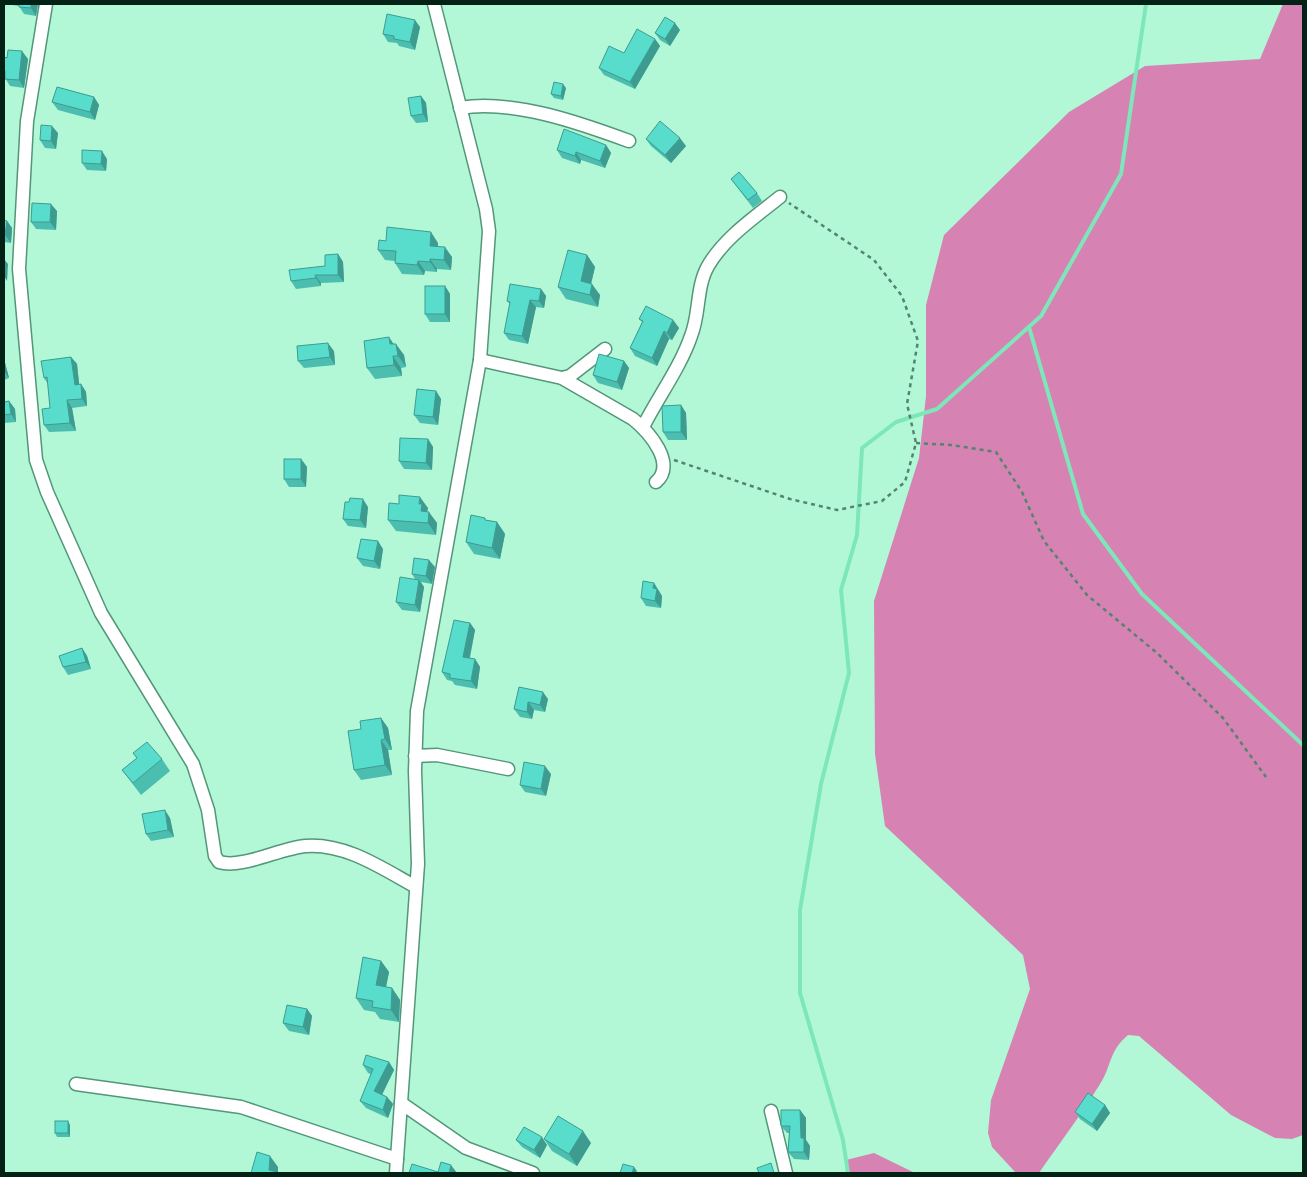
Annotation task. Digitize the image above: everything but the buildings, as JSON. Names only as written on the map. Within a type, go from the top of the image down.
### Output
[{"type":"street","points":[[46,4],[27,121],[18,269],[36,460],[47,492],[101,614],[193,764],[206,802],[215,856],[219,862],[234,864],[304,846],[322,846],[344,850],[416,887]]},
{"type":"street","points":[[396,1173],[416,887],[418,821],[415,756],[417,711],[424,661],[464,458],[480,360],[486,284],[488,222],[434,4]]},
{"type":"street","points":[[460,108],[492,106],[562,118],[629,141]]},
{"type":"street","points":[[643,427],[691,338],[696,322],[703,275],[709,264],[740,230],[780,197]]},
{"type":"street","points":[[562,378],[570,376],[605,349]]},
{"type":"street","points":[[480,360],[562,378],[633,419],[643,427],[662,456],[665,468],[662,477],[656,482]]},
{"type":"street","points":[[415,756],[437,756],[508,769]]},
{"type":"street","points":[[76,1084],[242,1107],[397,1159]]},
{"type":"street","points":[[401,1103],[466,1148],[533,1173]]},
{"type":"street","points":[[770,1111],[786,1173]]},
{"type":"path","points":[[662,456],[790,499],[837,510],[882,501],[905,482],[916,443],[907,404],[918,341],[902,296],[874,260],[780,197]]},
{"type":"path","points":[[916,443],[951,445],[996,452],[1022,492],[1044,541],[1088,595],[1157,653],[1223,718],[1266,777]]},
{"type":"shaded area","points":[[1283,4],[1303,4],[1303,1135],[1292,1139],[1275,1138],[1231,1115],[1139,1036],[1128,1035],[1117,1047],[1104,1077],[1093,1096],[1039,1173],[1016,1173],[992,1147],[988,1133],[991,1100],[1030,989],[1023,955],[885,826],[875,754],[874,601],[919,458],[926,396],[926,305],[944,235],[1069,112],[1145,66],[1260,59]]},
{"type":"shaded area","points":[[874,1153],[915,1173],[846,1173],[846,1160]]},
{"type":"waterway","points":[[848,1173],[843,1140],[800,993],[800,910],[821,784],[849,673],[841,590],[857,535],[862,448],[896,422],[937,409],[1041,316],[1121,174],[1146,4]]},
{"type":"waterway","points":[[1029,327],[1083,514],[1142,594],[1303,745]]}]
